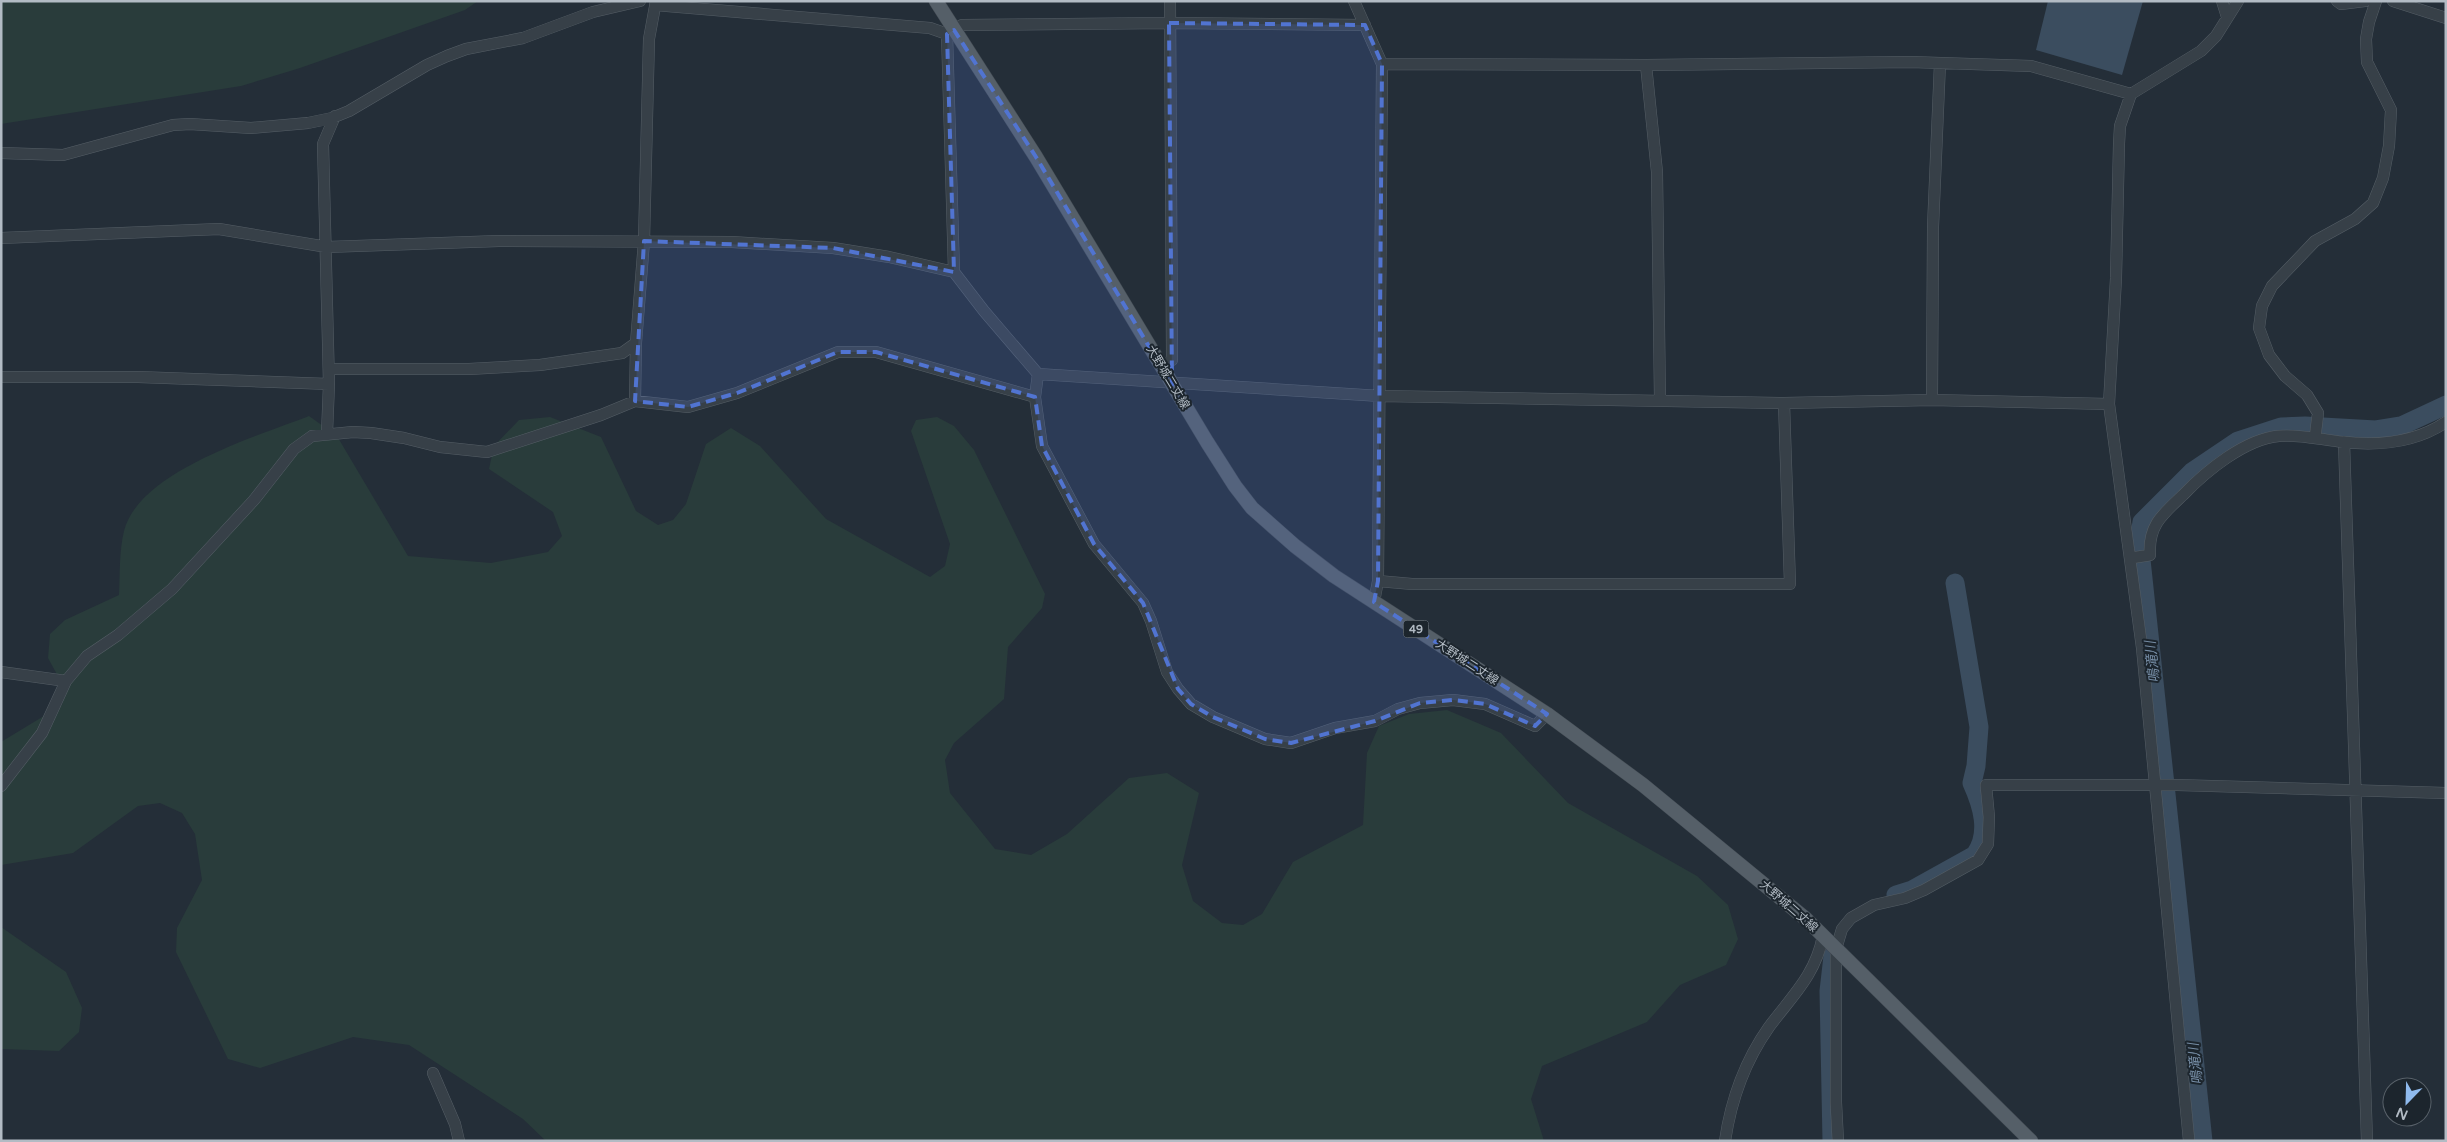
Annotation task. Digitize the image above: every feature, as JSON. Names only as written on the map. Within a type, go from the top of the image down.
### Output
[{"type":"main road","name":"大野城二丈線","points":[[937,2],[951,32],[1036,157],[1172,384],[1236,486],[1252,508],[1295,546],[1374,602],[1547,714],[1650,791],[1806,919],[2031,1141]]},
{"type":"street","points":[[1,153],[63,155],[173,125],[190,124],[251,128],[308,123],[335,116],[371,99],[426,65],[466,49],[523,38],[593,12],[640,1]]},
{"type":"street","points":[[1161,365],[1172,360],[1170,1]]},
{"type":"street","points":[[1354,1],[1382,64],[1378,581],[1374,602]]},
{"type":"street","points":[[2222,1],[2227,17]]},
{"type":"street","points":[[2189,1141],[2131,558],[2109,404],[2116,278],[2119,144],[2120,126],[2131,94],[2200,51],[2216,36],[2238,1]]},
{"type":"street","points":[[2337,1],[2341,4],[2365,1]]},
{"type":"street","points":[[2315,438],[2318,412],[2307,395],[2285,376],[2269,355],[2259,328],[2262,306],[2272,286],[2315,241],[2355,219],[2373,203],[2383,178],[2389,146],[2391,110],[2367,62],[2366,39],[2368,22],[2376,1]]},
{"type":"street","points":[[2393,1],[2446,18]]},
{"type":"street","points":[[635,401],[636,343],[644,241],[649,39],[655,3],[930,28],[951,32],[962,25],[1169,22],[1365,26]]},
{"type":"street","points":[[951,32],[954,272],[984,311],[1038,374],[1380,396],[1784,403],[1932,400],[2109,404]]},
{"type":"street","points":[[1382,64],[1940,63],[2031,66],[2131,94]]},
{"type":"street","points":[[1932,400],[1934,228],[1940,63]]},
{"type":"street","points":[[1646,65],[1657,172],[1660,400]]},
{"type":"street","points":[[326,433],[330,384],[323,144],[335,116]]},
{"type":"street","points":[[1,238],[219,229],[327,247],[499,241],[732,242],[833,248],[889,257],[954,272]]},
{"type":"street","points":[[329,369],[469,369],[540,366],[622,354],[636,343]]},
{"type":"street","points":[[1,786],[42,733],[66,681],[87,656],[118,635],[172,589],[248,506],[294,449],[312,436],[326,433],[372,433],[404,438],[440,447],[488,452],[601,415],[635,401],[688,406],[737,393],[838,352],[858,351],[893,357],[1035,397]]},
{"type":"street","points":[[1038,374],[1035,397],[1042,446],[1094,544],[1143,603],[1152,621],[1167,672],[1191,704],[1213,717],[1264,738],[1291,743],[1336,728],[1375,721],[1398,709],[1420,703],[1453,700],[1485,704],[1534,726],[1547,714]]},
{"type":"street","points":[[1,376],[138,377],[330,384]]},
{"type":"street","points":[[1378,581],[1412,584],[1790,584],[1784,403]]},
{"type":"street","points":[[2131,558],[2150,555],[2149,540],[2153,527],[2198,479],[2226,458],[2244,448],[2278,436],[2392,444],[2434,430],[2446,422]]},
{"type":"street","points":[[2344,442],[2367,1141]]},
{"type":"street","points":[[1,672],[66,681]]},
{"type":"street","points":[[1838,1141],[1836,1102],[1836,949],[1842,929],[1851,918],[1874,905],[1911,896],[1978,860],[1988,844],[1989,816],[1986,785],[2178,785],[2357,792],[2446,793]]},
{"type":"street","points":[[1725,1141],[1730,1114],[1744,1072],[1770,1027],[1810,974],[1819,956],[1824,936]]},
{"type":"street","points":[[433,1072],[455,1124],[459,1141]]},
{"type":"highlighted area","points":[[1169,23],[1365,25],[1382,64],[1378,581],[1374,602],[1547,714],[1535,726],[1485,704],[1453,700],[1420,703],[1375,721],[1291,743],[1265,739],[1213,717],[1191,704],[1178,689],[1143,603],[1094,544],[1042,446],[1035,397],[876,352],[838,352],[737,393],[688,407],[635,401],[644,241],[833,248],[954,272],[947,34],[954,30],[1036,157],[1172,385]]},
{"type":"green space","points":[[1,1],[478,1],[465,10],[300,68],[241,86],[1,124]]},
{"type":"green space","points":[[309,416],[337,436],[408,556],[491,563],[548,552],[562,536],[553,512],[489,469],[494,446],[519,420],[550,417],[601,437],[636,511],[658,525],[673,520],[686,504],[706,444],[731,428],[760,446],[826,519],[930,577],[945,566],[950,544],[911,431],[916,420],[937,417],[954,426],[974,450],[1045,594],[1042,608],[1008,647],[1004,699],[954,743],[945,760],[950,793],[995,849],[1031,855],[1067,834],[1129,778],[1167,773],[1199,793],[1182,865],[1193,901],[1222,923],[1243,925],[1262,914],[1293,862],[1363,825],[1367,753],[1379,726],[1409,714],[1447,710],[1501,733],[1568,803],[1697,876],[1728,905],[1738,939],[1726,965],[1680,985],[1647,1022],[1542,1066],[1531,1099],[1544,1141],[546,1141],[523,1119],[409,1045],[353,1037],[260,1068],[228,1059],[176,952],[177,928],[202,880],[195,834],[182,813],[160,803],[138,806],[73,853],[1,865],[1,742],[62,705],[65,689],[48,658],[50,634],[65,620],[119,595],[122,539],[134,510],[152,491],[176,474],[203,459],[232,445]]},
{"type":"green space","points":[[1,927],[66,972],[82,1008],[79,1032],[59,1051],[1,1049]]},
{"type":"water","points":[[2048,1],[2143,1],[2122,75],[2036,50]]},
{"type":"waterway","name":"鳴滝川","points":[[2203,1141],[2139,541],[2142,522],[2192,472],[2238,441],[2281,427],[2305,426],[2376,430],[2401,426],[2446,405]]},
{"type":"waterway","points":[[1896,895],[1912,890],[1975,855],[1983,838],[1982,810],[1972,783],[1976,766],[1979,727],[1955,583]]},
{"type":"waterway","points":[[1832,1141],[1829,991],[1833,956]]}]
